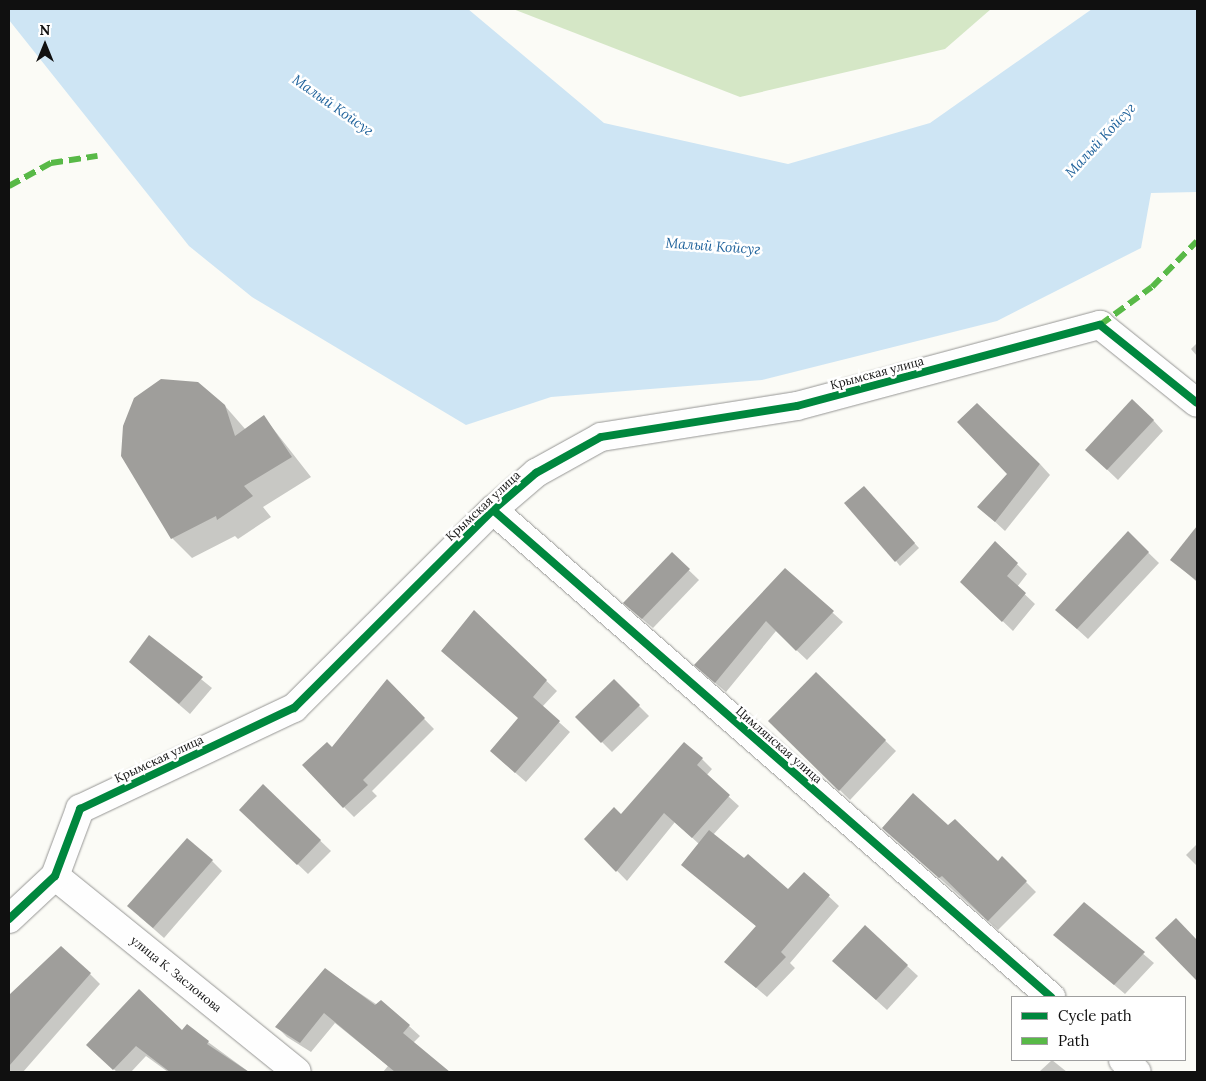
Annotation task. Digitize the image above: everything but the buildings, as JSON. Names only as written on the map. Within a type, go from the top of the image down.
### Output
[{"type":"street","name":"Крымская улица","points":[[9,919],[55,876],[80,809],[294,708],[493,510],[536,473],[601,437],[797,406],[1100,325],[1197,403]]},
{"type":"street","name":"Цимлянская улица","points":[[493,510],[1050,996]]},
{"type":"street","name":"улица К. Заслонова","points":[[55,876],[297,1072]]},
{"type":"street","points":[[1124,1061],[1137,1072]]},
{"type":"green space","points":[[513,9],[991,9],[945,49],[740,97]]},
{"type":"water","name":"Малый Койсуг","points":[[9,9],[468,9],[604,123],[788,164],[930,123],[1092,9],[1197,9],[1197,192],[1151,193],[1141,248],[997,321],[762,380],[551,397],[466,425],[252,297],[189,246],[9,20]]},
{"type":"marked path","points":[[9,186],[51,163],[97,156]]},
{"type":"marked path","points":[[1100,325],[1152,287],[1197,241]]},
{"type":"cycle path","points":[[9,919],[55,876],[80,809],[294,708],[493,510],[536,473],[601,437],[797,406],[1100,325],[1197,403]]},
{"type":"cycle path","points":[[493,510],[1050,996]]}]
